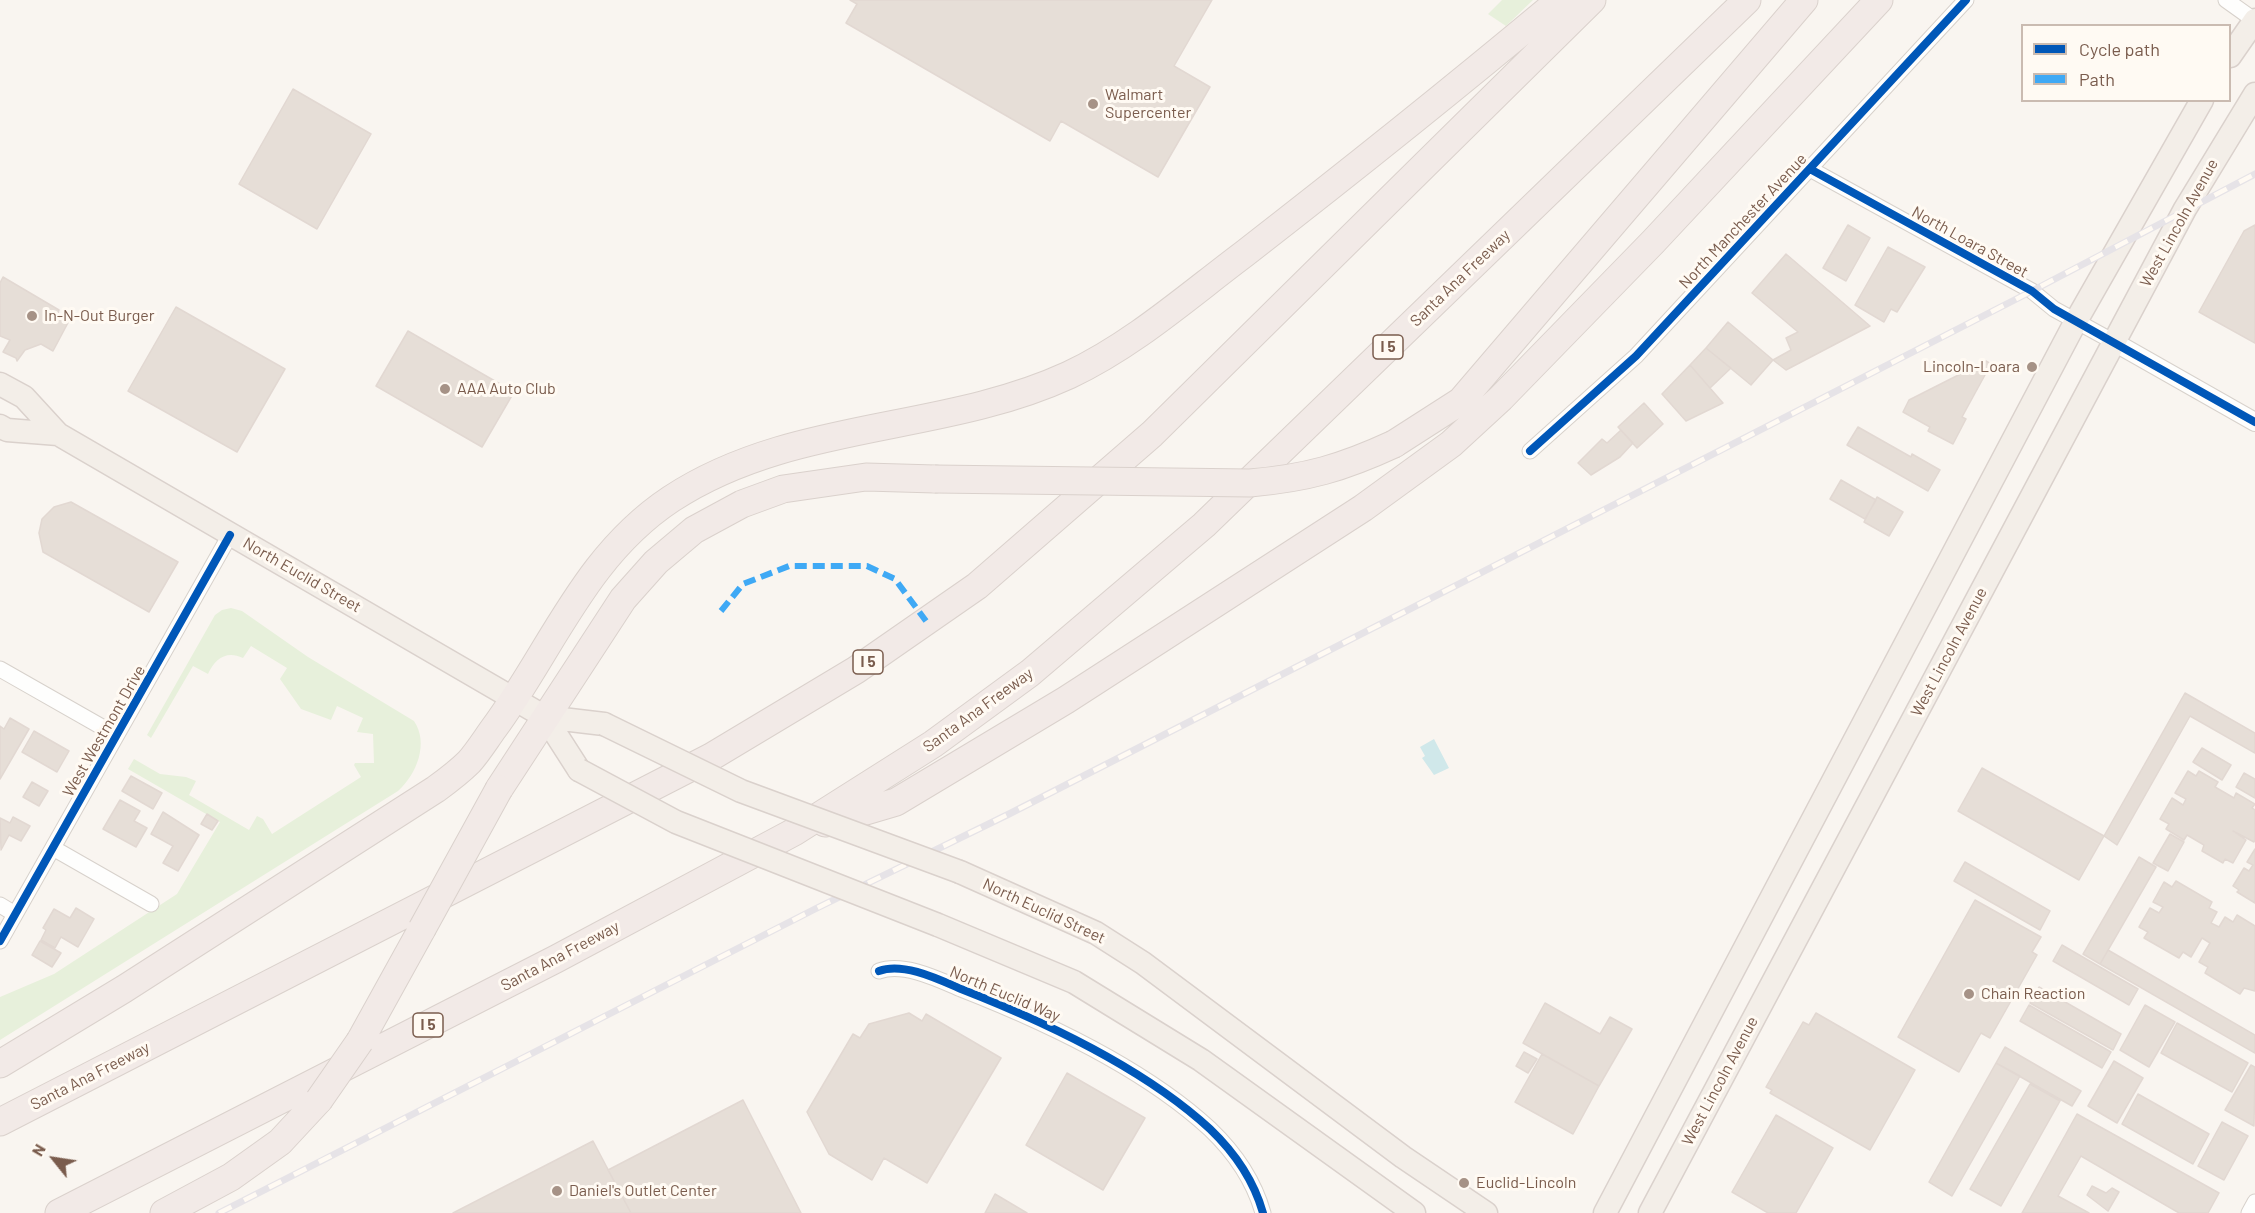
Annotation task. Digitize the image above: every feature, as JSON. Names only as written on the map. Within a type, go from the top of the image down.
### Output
[{"type":"highway","points":[[0,1064],[124,989],[436,789],[469,762],[515,699],[585,584],[635,527],[667,502],[698,482],[781,448],[975,406],[1025,392],[1069,374],[1109,353],[1154,322],[1296,214],[1560,0]]},
{"type":"highway","name":"Santa Ana Freeway","points":[[0,1122],[711,757],[856,670],[968,592],[1152,434],[1593,0]]},
{"type":"highway","name":"Santa Ana Freeway","points":[[59,1213],[556,959],[794,832],[933,744],[1030,673],[1120,599],[1204,525],[1748,0]]},
{"type":"highway","points":[[164,1213],[231,1178],[264,1154],[280,1142],[319,1100],[360,1041],[499,789],[545,717],[623,599],[656,562],[694,530],[742,504],[783,489],[866,477],[1250,483],[1296,479],[1336,469],[1394,444],[1461,401],[1804,0]]},
{"type":"highway","points":[[794,832],[896,802],[1066,700],[1257,579],[1364,508],[1451,444],[1501,398],[1653,242],[1879,0]]},
{"type":"main road","points":[[2231,53],[2255,20]]},
{"type":"main road","name":"West Lincoln Avenue","points":[[1650,1213],[2184,209],[2255,94]]},
{"type":"main road","points":[[1605,1213],[2076,321],[2201,102]]},
{"type":"main road","name":"North Euclid Street","points":[[0,384],[24,397],[58,434],[545,717],[604,724],[741,791],[1024,899],[1096,933],[1143,963],[1403,1157],[1486,1213]]},
{"type":"main road","name":"North Euclid Street","points":[[0,426],[7,430],[58,434]]},
{"type":"main road","name":"North Euclid Street","points":[[545,717],[579,770],[687,827],[1074,982],[1201,1060],[1414,1213]]},
{"type":"street","name":"North Manchester Avenue","points":[[1530,451],[1636,356],[1966,0]]},
{"type":"street","points":[[2226,0],[2255,20]]},
{"type":"street","name":"North Loara Street","points":[[1810,169],[2032,291],[2054,309],[2114,342]]},
{"type":"street","points":[[2114,342],[2255,422]]},
{"type":"street","name":"West Westmont Drive","points":[[0,941],[230,535]]},
{"type":"street","points":[[0,669],[116,735]]},
{"type":"street","points":[[53,848],[151,904]]},
{"type":"street","points":[[0,905],[15,914]]},
{"type":"street","name":"North Euclid Way","points":[[879,971],[887,968],[928,975],[1021,1012],[1052,1027],[1165,1094],[1203,1123],[1228,1149],[1250,1182],[1263,1213]]},
{"type":"street","points":[[2249,1213],[2255,1202]]},
{"type":"green space","points":[[1502,0],[1533,0],[1506,26],[1488,14]]},
{"type":"green space","points":[[231,608],[242,611],[308,657],[414,721],[421,748],[411,776],[398,791],[0,1040],[0,997],[54,974],[177,894],[220,822],[128,769],[134,759],[160,774],[186,777],[196,781],[189,795],[249,830],[257,816],[263,819],[272,834],[361,777],[355,763],[374,763],[373,734],[357,732],[363,718],[337,706],[331,720],[301,709],[280,679],[287,668],[251,646],[243,658],[231,655],[222,657],[208,674],[193,666],[151,738],[147,735],[215,615]]},
{"type":"water","points":[[1434,739],[1449,768],[1434,775],[1422,758],[1425,756],[1420,747]]},
{"type":"building","name":"Walmart Supercenter","points":[[850,0],[1212,0],[1174,66],[1210,87],[1158,177],[1061,121],[1050,141],[846,23],[857,4]]},
{"type":"building","points":[[293,89],[371,134],[317,229],[239,184]]},
{"type":"building","points":[[1848,225],[1870,238],[1846,281],[1823,268]]},
{"type":"building","points":[[2255,225],[2255,343],[2199,312],[2244,231]]},
{"type":"building","points":[[1888,247],[1925,267],[1897,312],[1891,309],[1884,322],[1855,305]]},
{"type":"building","points":[[1786,254],[1870,326],[1786,370],[1773,360],[1791,350],[1786,338],[1798,332],[1752,293]]},
{"type":"building","name":"In-N-Out Burger","points":[[3,277],[70,319],[53,351],[41,344],[25,350],[17,361],[16,358],[3,352],[10,340],[0,336],[0,283]]},
{"type":"building","points":[[176,307],[285,369],[237,452],[128,391]]},
{"type":"building","points":[[1728,322],[1773,360],[1751,385],[1706,348]]},
{"type":"building","name":"AAA Auto Club","points":[[408,331],[514,392],[482,447],[376,386]]},
{"type":"building","points":[[1706,348],[1731,368],[1710,388],[1690,365]]},
{"type":"building","points":[[1986,361],[1991,364],[1962,417],[1966,419],[1953,444],[1928,431],[1930,427],[1903,412],[1909,400]]},
{"type":"building","points":[[1690,365],[1723,403],[1686,421],[1662,394]]},
{"type":"building","points":[[1644,403],[1663,424],[1637,448],[1618,427]]},
{"type":"building","points":[[1858,427],[1911,457],[1912,454],[1940,470],[1928,491],[1847,445]]},
{"type":"building","points":[[1621,430],[1633,443],[1620,457],[1591,475],[1578,463],[1602,439],[1607,443]]},
{"type":"building","points":[[1841,480],[1876,500],[1865,519],[1830,499]]},
{"type":"building","points":[[1877,497],[1903,512],[1889,536],[1864,522]]},
{"type":"building","points":[[71,502],[178,562],[149,612],[43,552],[39,533],[42,519],[54,507]]},
{"type":"building","points":[[2185,693],[2255,733],[2255,753],[2190,716],[2117,845],[2104,836]]},
{"type":"building","points":[[10,718],[29,729],[0,779],[0,726],[4,729]]},
{"type":"building","points":[[34,731],[69,751],[57,772],[22,752]]},
{"type":"building","points":[[2202,748],[2231,765],[2222,780],[2193,762]]},
{"type":"building","points":[[1982,768],[2104,836],[2079,880],[1958,811]]},
{"type":"building","points":[[2188,771],[2196,776],[2199,771],[2218,782],[2215,787],[2234,798],[2236,793],[2255,804],[2252,808],[2255,810],[2255,840],[2254,842],[2233,831],[2246,840],[2233,863],[2225,859],[2223,863],[2202,851],[2204,845],[2187,835],[2184,840],[2166,829],[2169,824],[2160,819],[2172,798],[2183,805],[2186,799],[2175,793]]},
{"type":"building","points":[[2244,773],[2255,779],[2255,798],[2236,787]]},
{"type":"building","points":[[131,776],[162,793],[153,809],[122,791]]},
{"type":"building","points":[[32,782],[48,791],[39,806],[23,797]]},
{"type":"building","points":[[120,800],[140,811],[134,821],[147,828],[136,847],[103,829]]},
{"type":"building","points":[[163,812],[199,835],[178,871],[163,863],[173,846],[151,834]]},
{"type":"building","points":[[207,814],[218,821],[212,830],[201,824]]},
{"type":"building","points":[[13,817],[30,826],[21,841],[9,835],[1,850],[0,818],[10,823]]},
{"type":"building","points":[[2170,834],[2184,842],[2168,871],[2153,863]]},
{"type":"building","points":[[2255,849],[2255,903],[2237,892],[2239,890],[2233,886],[2244,868],[2249,871],[2253,865],[2247,862]]},
{"type":"building","points":[[2139,857],[2156,867],[2100,964],[2083,954]]},
{"type":"building","points":[[1965,862],[2050,911],[2040,930],[1954,881]]},
{"type":"building","points":[[2176,881],[2212,902],[2209,908],[2217,912],[2211,923],[2219,927],[2225,917],[2233,922],[2237,915],[2255,926],[2255,991],[2244,988],[2240,994],[2205,973],[2208,967],[2199,962],[2210,943],[2202,938],[2191,957],[2183,952],[2179,958],[2144,938],[2148,932],[2139,927],[2150,908],[2159,913],[2163,907],[2153,902],[2164,882],[2172,887]]},
{"type":"building","name":"Chain Reaction","points":[[1975,900],[2041,937],[2032,952],[2037,955],[1990,1038],[1981,1033],[1959,1072],[1898,1037]]},
{"type":"building","points":[[76,908],[94,919],[78,947],[61,937],[55,948],[41,940],[46,930],[43,928],[54,909],[70,918]]},
{"type":"building","points":[[40,941],[61,953],[52,967],[32,955]]},
{"type":"building","points":[[2062,945],[2138,989],[2129,1005],[2053,961]]},
{"type":"building","points":[[2108,950],[2255,1035],[2255,1053],[2100,964]]},
{"type":"building","points":[[2039,987],[2121,1034],[2113,1050],[2030,1003]]},
{"type":"building","points":[[1545,1003],[1600,1034],[1610,1017],[1632,1029],[1599,1086],[1523,1043]]},
{"type":"building","points":[[2029,1005],[2111,1052],[2102,1068],[2020,1021]]},
{"type":"building","points":[[2145,1005],[2175,1022],[2149,1067],[2120,1050]]},
{"type":"building","points":[[909,1013],[922,1021],[926,1014],[1001,1058],[927,1183],[884,1158],[872,1180],[829,1154],[807,1112],[853,1034],[860,1038],[869,1024]]},
{"type":"building","points":[[1816,1013],[1915,1070],[1870,1150],[1770,1093],[1772,1090],[1766,1087],[1803,1022],[1809,1025]]},
{"type":"building","points":[[2177,1023],[2248,1063],[2232,1092],[2161,1053]]},
{"type":"building","points":[[2005,1047],[2081,1091],[2072,1106],[1996,1063]]},
{"type":"building","points":[[1524,1052],[1537,1059],[1528,1073],[1516,1066]]},
{"type":"building","points":[[1542,1054],[1599,1086],[1573,1134],[1515,1102]]},
{"type":"building","points":[[2114,1061],[2143,1078],[2117,1123],[2088,1106]]},
{"type":"building","points":[[1996,1063],[2020,1076],[1952,1196],[1929,1182]]},
{"type":"building","points":[[2251,1065],[2255,1067],[2254,1126],[2225,1110]]},
{"type":"building","points":[[1067,1073],[1145,1118],[1103,1190],[1026,1145]]},
{"type":"building","points":[[2030,1084],[2060,1101],[2001,1206],[1970,1189]]},
{"type":"building","points":[[2138,1094],[2209,1134],[2193,1164],[2122,1124]]},
{"type":"building","points":[[743,1100],[801,1213],[631,1213],[608,1170]]},
{"type":"building","points":[[2077,1114],[2219,1193],[2208,1213],[2179,1213],[2081,1156],[2058,1196],[2089,1213],[2022,1213]]},
{"type":"building","points":[[1776,1115],[1833,1148],[1796,1213],[1768,1213],[1732,1192]]},
{"type":"building","points":[[2222,1122],[2248,1136],[2224,1180],[2198,1166]]},
{"type":"building","name":"Daniel's Outlet Center","points":[[593,1141],[631,1213],[453,1213]]},
{"type":"building","points":[[2092,1186],[2106,1193],[2112,1188],[2119,1192],[2108,1211],[2087,1195]]},
{"type":"building","points":[[995,1194],[1027,1213],[985,1213]]},
{"type":"railway","points":[[219,1213],[815,909],[1009,814],[2032,291],[2255,174]]},
{"type":"marked path","points":[[721,611],[743,584],[789,566],[867,566],[895,579],[926,621]]},
{"type":"cycle path","points":[[1530,451],[1636,356],[1966,0]]},
{"type":"cycle path","points":[[1810,169],[2032,291],[2054,309],[2255,422]]},
{"type":"cycle path","points":[[0,941],[230,535]]},
{"type":"cycle path","points":[[879,971],[909,970],[1025,1016],[1092,1049],[1155,1086],[1184,1107],[1219,1138],[1249,1178],[1263,1213]]},
{"type":"place","name":"Walmart Supercenter","points":[[1093,104]]},
{"type":"place","name":"In-N-Out Burger","points":[[32,316]]},
{"type":"place","name":"Lincoln-Loara","points":[[2032,367]]},
{"type":"place","name":"AAA Auto Club","points":[[445,389]]},
{"type":"place","name":"Chain Reaction","points":[[1969,994]]},
{"type":"place","name":"Euclid-Lincoln","points":[[1464,1183]]},
{"type":"place","name":"Daniel's Outlet Center","points":[[557,1191]]}]
